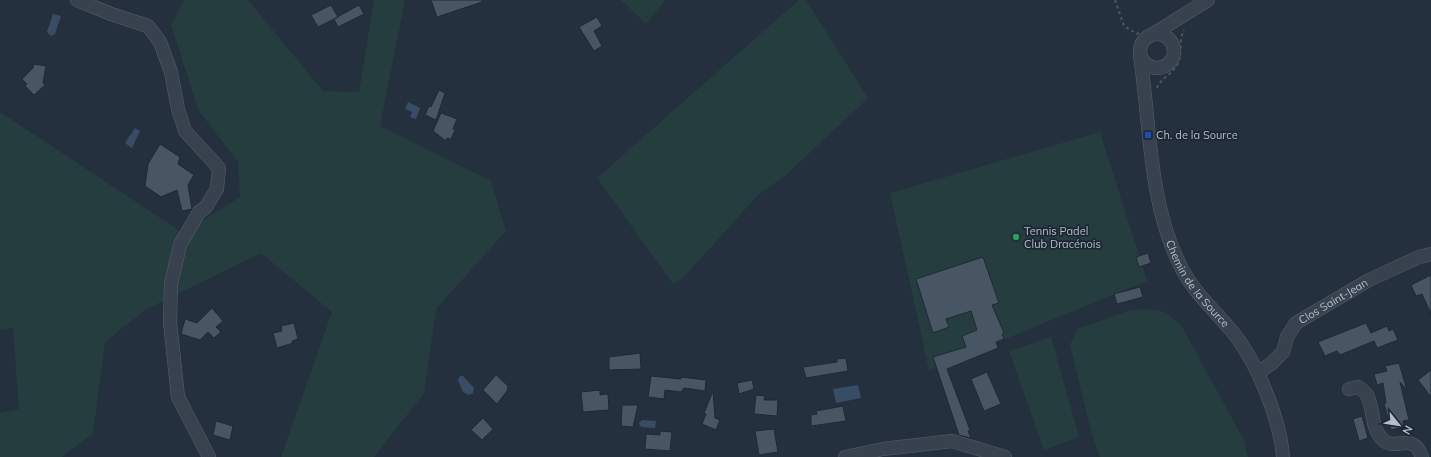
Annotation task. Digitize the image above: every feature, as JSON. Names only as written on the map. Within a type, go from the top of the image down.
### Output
[{"type":"street","points":[[77,0],[111,14],[148,26],[160,42],[171,72],[178,109],[185,131],[219,168],[217,189],[206,207],[199,212],[180,245],[171,284],[170,322],[178,397],[209,457]]},
{"type":"street","points":[[1184,21],[1148,32],[1140,48],[1140,56],[1147,65],[1152,68],[1161,68],[1172,60],[1174,54],[1172,43],[1173,34],[1184,21],[1208,0]]},
{"type":"street","points":[[1148,32],[1164,36],[1172,43]]},
{"type":"street","name":"Chemin de la Source","points":[[1140,56],[1151,95]]},
{"type":"street","name":"Chemin de la Source","points":[[1161,68],[1152,81],[1151,95],[1151,149],[1160,209],[1171,244],[1182,269],[1194,289],[1241,343],[1258,373],[1276,422],[1283,457]]},
{"type":"street","name":"Clos Saint-Jean","points":[[1258,373],[1272,363],[1283,352],[1287,337],[1296,323],[1368,280],[1419,257],[1431,254]]},
{"type":"street","points":[[1349,389],[1358,387],[1367,395],[1377,434],[1383,441],[1397,444],[1410,443],[1418,447],[1422,457]]},
{"type":"street","points":[[845,457],[883,449],[952,441],[1005,457]]},
{"type":"path","points":[[1115,0],[1124,26],[1137,34],[1148,32]]},
{"type":"path","points":[[1151,95],[1159,83],[1179,62],[1182,44],[1181,35],[1184,21]]},
{"type":"green space","points":[[184,0],[248,0],[323,91],[359,92],[374,0],[405,0],[380,126],[491,181],[506,231],[436,309],[424,393],[374,457],[281,457],[332,312],[261,253],[145,310],[105,342],[93,433],[62,457],[0,457],[0,413],[19,409],[13,328],[0,330],[0,112],[183,233],[240,197],[238,162],[199,111],[171,25]]},
{"type":"green space","points":[[621,0],[665,0],[646,24]]},
{"type":"green space","points":[[799,0],[806,0],[868,98],[786,175],[758,195],[684,277],[673,284],[597,178]]},
{"type":"green space","name":"Tennis Padel Club Dracénois","points":[[1100,132],[1147,281],[929,370],[890,193]]},
{"type":"green space","points":[[1148,309],[1165,312],[1181,325],[1244,440],[1248,457],[1100,457],[1091,431],[1070,345],[1077,329],[1131,310]]},
{"type":"green space","points":[[1051,337],[1079,437],[1044,450],[1009,351]]},
{"type":"water","points":[[53,14],[61,16],[55,34],[51,36],[47,32]]},
{"type":"water","points":[[408,102],[420,108],[416,119],[410,117],[412,112],[405,109]]},
{"type":"water","points":[[135,128],[140,131],[132,148],[125,143]]},
{"type":"water","points":[[460,376],[463,376],[474,388],[473,393],[469,395],[463,392],[458,380]]},
{"type":"water","points":[[858,385],[861,398],[836,403],[833,389]]},
{"type":"water","points":[[642,420],[656,421],[655,428],[641,427],[639,423]]},
{"type":"building","points":[[431,0],[482,0],[482,2],[437,17]]},
{"type":"building","points":[[331,5],[338,17],[318,27],[311,15]]},
{"type":"building","points":[[359,5],[364,14],[338,27],[334,19]]},
{"type":"building","points":[[597,17],[602,26],[594,31],[602,46],[594,51],[579,27]]},
{"type":"building","points":[[34,64],[46,66],[43,83],[45,85],[34,95],[25,86],[27,84],[22,79],[33,68]]},
{"type":"building","points":[[439,90],[445,93],[436,120],[425,115],[429,106],[431,107]]},
{"type":"building","points":[[441,113],[457,119],[453,129],[455,130],[451,139],[447,138],[446,141],[433,131]]},
{"type":"building","points":[[160,144],[180,157],[178,164],[194,175],[188,185],[192,209],[182,211],[177,190],[161,197],[145,186],[148,164]]},
{"type":"building","points":[[1148,253],[1151,263],[1139,267],[1136,257]]},
{"type":"building","points":[[983,257],[999,303],[992,305],[1004,333],[1002,334],[1004,339],[996,342],[998,348],[947,369],[970,430],[968,431],[971,438],[959,435],[933,357],[966,347],[962,336],[977,330],[971,311],[946,319],[949,327],[933,333],[916,279]]},
{"type":"building","points":[[1431,275],[1431,314],[1422,294],[1416,296],[1411,285]]},
{"type":"building","points":[[1140,287],[1143,297],[1117,304],[1114,294]]},
{"type":"building","points":[[212,308],[223,321],[216,327],[221,332],[214,338],[208,332],[200,340],[181,334],[185,319],[197,323]]},
{"type":"building","points":[[294,323],[298,339],[292,341],[293,343],[277,348],[273,333],[282,331],[281,326]]},
{"type":"building","points":[[1366,323],[1371,333],[1387,326],[1389,331],[1393,329],[1398,340],[1377,348],[1374,341],[1340,355],[1337,351],[1325,356],[1318,342]]},
{"type":"building","points":[[640,353],[641,369],[609,370],[609,357]]},
{"type":"building","points":[[846,358],[848,371],[806,378],[803,367],[837,362],[837,359]]},
{"type":"building","points":[[1399,363],[1407,390],[1400,382],[1409,420],[1403,421],[1404,427],[1391,430],[1384,403],[1386,403],[1383,383],[1377,385],[1374,374],[1387,371],[1385,366]]},
{"type":"building","points":[[1431,370],[1431,397],[1418,380]]},
{"type":"building","points":[[987,372],[1001,404],[984,411],[971,379]]},
{"type":"building","points":[[496,375],[508,386],[507,391],[497,404],[483,390]]},
{"type":"building","points":[[651,376],[706,380],[705,391],[684,388],[681,392],[665,390],[664,399],[648,397]]},
{"type":"building","points":[[752,380],[754,389],[739,394],[737,383]]},
{"type":"building","points":[[600,390],[600,395],[608,394],[609,410],[583,412],[581,392]]},
{"type":"building","points":[[713,391],[715,418],[720,420],[716,430],[702,424],[706,414],[704,413]]},
{"type":"building","points":[[756,395],[765,396],[764,400],[778,400],[777,416],[754,414]]},
{"type":"building","points":[[622,405],[638,405],[633,427],[621,426]]},
{"type":"building","points":[[843,406],[846,421],[811,426],[811,415],[817,414],[816,411]]},
{"type":"building","points":[[1362,416],[1368,438],[1359,441],[1353,419]]},
{"type":"building","points":[[483,418],[493,429],[482,440],[471,430]]},
{"type":"building","points":[[216,421],[233,426],[230,440],[213,435]]},
{"type":"building","points":[[774,429],[778,452],[759,455],[755,431]]},
{"type":"building","points":[[660,431],[672,432],[670,451],[645,449],[646,434],[660,435]]},
{"type":"place","name":"Ch. de la Source","points":[[1148,135]]},
{"type":"place","name":"Tennis Padel Club Dracénois","points":[[1016,237]]}]
